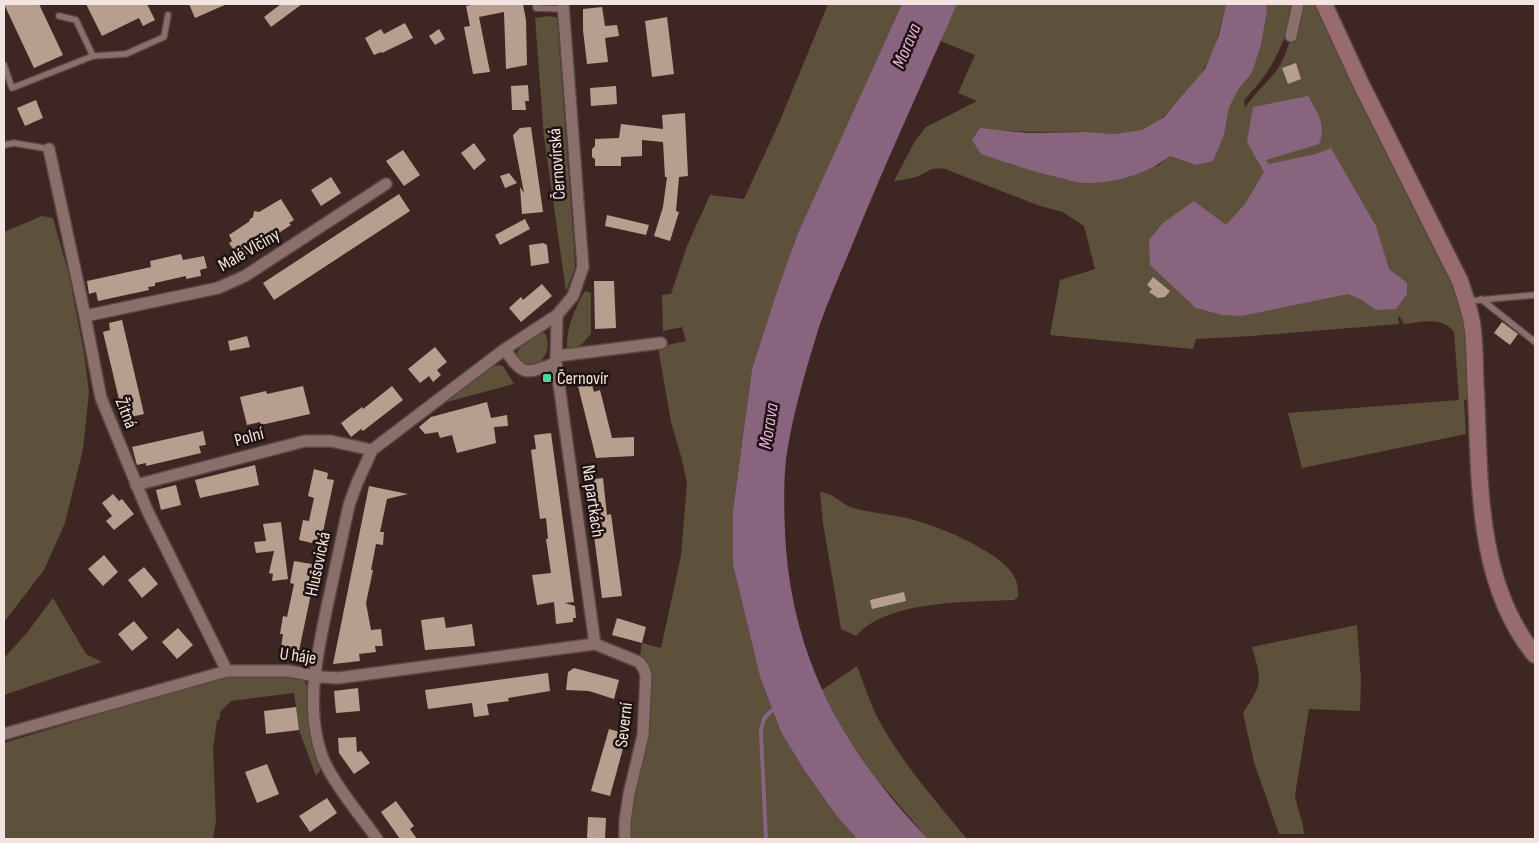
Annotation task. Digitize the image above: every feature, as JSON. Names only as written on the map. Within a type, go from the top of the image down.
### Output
[{"type":"main road","points":[[1324,4],[1361,84],[1460,281],[1474,300],[1473,335],[1485,534],[1501,595],[1511,619],[1526,644],[1535,654]]},
{"type":"street","points":[[1291,36],[1298,4]]},
{"type":"street","name":"Černovírská","points":[[557,315],[572,296],[583,267],[563,6]]},
{"type":"street","name":"Žitná","points":[[49,149],[101,398],[136,485],[181,581],[227,670]]},
{"type":"street","name":"Malé Vlčiny","points":[[85,316],[218,288],[245,276],[386,184]]},
{"type":"street","name":"Hlušovická","points":[[377,839],[331,774],[322,756],[314,718],[318,650],[349,505],[356,483],[372,450],[505,349],[557,315]]},
{"type":"street","name":"Na partkách","points":[[557,315],[556,360],[595,644]]},
{"type":"street","points":[[505,349],[516,366],[529,372],[556,360],[661,343]]},
{"type":"street","name":"Polní","points":[[136,485],[305,441],[332,441],[372,450]]},
{"type":"street","name":"U háje","points":[[4,734],[227,670],[288,671],[330,678],[349,677],[595,644]]},
{"type":"street","name":"Severní","points":[[595,644],[639,662],[646,676],[643,735],[629,794],[625,821],[625,839]]},
{"type":"lane","points":[[536,4],[536,8],[563,6]]},
{"type":"lane","points":[[4,65],[12,88],[93,56],[126,54],[164,37],[168,15]]},
{"type":"lane","points":[[59,16],[76,20],[93,56]]},
{"type":"lane","points":[[4,145],[14,143],[49,149]]},
{"type":"lane","points":[[1474,300],[1535,295]]},
{"type":"lane","points":[[1474,300],[1535,342]]},
{"type":"shaded area","points":[[828,4],[902,4],[798,233],[752,369],[733,510],[733,565],[760,677],[781,732],[804,770],[836,815],[857,839],[629,839],[631,801],[652,684],[648,666],[640,656],[642,643],[661,648],[681,556],[687,483],[671,422],[658,347],[686,341],[682,327],[663,331],[662,295],[671,294],[687,246],[710,195],[744,199],[779,123]]},
{"type":"shaded area","points":[[957,4],[1226,4],[1215,46],[1204,69],[1177,104],[1150,126],[1135,132],[1121,134],[1001,130],[1010,164],[1083,183],[1159,165],[1170,156],[1195,165],[1224,135],[1229,108],[1238,90],[1252,73],[1261,45],[1267,12],[1266,4],[1295,4],[1278,52],[1268,71],[1244,100],[1245,108],[1281,63],[1290,38],[1298,4],[1318,4],[1454,288],[1463,313],[1466,334],[1468,399],[1464,400],[1466,434],[1302,468],[1288,413],[1459,400],[1454,332],[1449,327],[1438,322],[1425,321],[1404,324],[1400,317],[1398,317],[1399,324],[1196,339],[1193,349],[1050,335],[1060,280],[1095,269],[1084,226],[1063,212],[1040,206],[945,169],[932,169],[915,177],[894,181],[915,141],[926,127],[977,101],[958,93],[975,55],[940,41]]},
{"type":"shaded area","points":[[550,16],[557,18],[574,247],[575,268],[566,291],[544,137],[535,18]]},
{"type":"shaded area","points":[[42,216],[53,218],[69,275],[84,353],[89,392],[83,449],[65,523],[44,570],[4,622],[4,232]]},
{"type":"shaded area","points":[[584,292],[591,293],[591,334],[580,346],[569,349],[567,348],[567,341],[572,319],[577,305]]},
{"type":"shaded area","points":[[539,332],[545,333],[547,337],[548,346],[546,353],[538,364],[525,366],[517,360],[518,350]]},
{"type":"shaded area","points":[[503,366],[514,384],[443,403],[491,367]]},
{"type":"shaded area","points":[[820,492],[826,493],[854,508],[914,520],[939,528],[970,542],[998,559],[1009,569],[1016,580],[1018,597],[1014,600],[952,603],[908,609],[887,615],[870,624],[856,636],[841,629],[823,523]]},
{"type":"shaded area","points":[[53,598],[86,654],[102,662],[4,695],[4,658],[26,634]]},
{"type":"shaded area","points":[[1357,625],[1361,680],[1360,711],[1309,709],[1295,795],[1304,834],[1279,834],[1254,762],[1243,713],[1254,695],[1259,682],[1258,667],[1252,647]]},
{"type":"shaded area","points":[[857,666],[875,711],[891,741],[922,784],[967,839],[928,839],[875,777],[844,733],[822,690]]},
{"type":"shaded area","points":[[228,675],[297,677],[305,682],[308,689],[310,734],[321,767],[316,776],[299,730],[294,693],[231,701],[220,712],[213,748],[216,821],[213,839],[4,839],[4,743]]},
{"type":"water","name":"Morava","points":[[902,4],[957,4],[880,179],[823,316],[794,416],[786,457],[784,500],[789,578],[798,621],[810,661],[827,700],[847,736],[871,771],[928,839],[857,839],[836,815],[804,770],[781,732],[760,677],[733,565],[733,510],[752,369],[777,291],[798,233]]},
{"type":"water","points":[[1226,4],[1266,4],[1267,12],[1261,45],[1252,73],[1238,90],[1229,108],[1224,135],[1213,161],[1195,165],[1170,156],[1151,168],[1129,177],[1106,182],[1081,183],[981,154],[972,140],[980,128],[1029,133],[1086,132],[1115,134],[1142,130],[1164,117],[1205,69],[1219,35]]},
{"type":"water","points":[[1308,96],[1320,119],[1322,131],[1319,144],[1266,160],[1269,164],[1316,154],[1331,148],[1376,226],[1389,269],[1407,283],[1407,294],[1396,309],[1376,310],[1362,300],[1348,294],[1241,316],[1222,315],[1196,308],[1150,265],[1149,240],[1163,223],[1194,201],[1226,225],[1245,204],[1264,172],[1247,142],[1253,107]]},
{"type":"building","points":[[4,4],[39,4],[63,55],[34,68]]},
{"type":"building","points":[[86,4],[147,4],[155,20],[143,26],[139,18],[102,36]]},
{"type":"building","points":[[189,4],[227,4],[195,18]]},
{"type":"building","points":[[281,4],[302,4],[271,27],[264,17]]},
{"type":"building","points":[[477,4],[523,4],[526,20],[527,65],[506,69],[504,12],[479,17],[490,72],[473,74],[464,27],[470,26],[466,6]]},
{"type":"building","points":[[602,7],[605,26],[617,25],[619,36],[605,38],[608,62],[587,64],[583,30],[583,9]]},
{"type":"building","points":[[667,17],[674,74],[652,77],[645,21]]},
{"type":"building","points":[[405,23],[413,38],[374,55],[365,38],[381,29],[384,34]]},
{"type":"building","points":[[439,29],[445,39],[435,45],[429,36]]},
{"type":"building","points":[[1296,63],[1301,79],[1288,84],[1282,68]]},
{"type":"building","points":[[528,85],[529,101],[525,101],[526,110],[512,110],[511,86]]},
{"type":"building","points":[[616,86],[617,104],[591,106],[590,88]]},
{"type":"building","points":[[36,100],[43,118],[25,126],[17,108]]},
{"type":"building","points":[[685,113],[688,176],[679,177],[676,211],[679,212],[670,241],[654,236],[663,207],[667,177],[665,177],[663,142],[642,140],[642,156],[621,157],[621,166],[595,166],[592,149],[595,146],[595,139],[619,138],[621,124],[663,129],[662,115]]},
{"type":"building","points":[[531,127],[543,212],[522,214],[520,187],[524,193],[513,135],[520,128]]},
{"type":"building","points":[[474,143],[486,160],[474,170],[461,153]]},
{"type":"building","points":[[403,150],[420,175],[404,186],[386,161]]},
{"type":"building","points":[[509,173],[517,183],[505,188],[500,176]]},
{"type":"building","points":[[331,177],[341,193],[321,206],[311,190]]},
{"type":"building","points":[[399,194],[410,211],[274,300],[263,283]]},
{"type":"building","points":[[281,199],[294,220],[289,223],[291,225],[236,261],[230,251],[233,249],[229,243],[232,241],[229,235],[250,221],[254,211],[259,212]]},
{"type":"building","points":[[607,215],[649,225],[646,235],[605,226]]},
{"type":"building","points":[[525,219],[530,229],[500,245],[495,235]]},
{"type":"building","points":[[543,243],[547,245],[549,263],[531,266],[529,245]]},
{"type":"building","points":[[181,254],[183,260],[204,256],[207,268],[200,270],[201,276],[186,279],[186,276],[155,283],[155,286],[148,287],[149,290],[98,301],[96,292],[89,294],[87,281],[151,267],[150,261]]},
{"type":"building","points":[[1153,277],[1170,291],[1165,297],[1158,298],[1149,292],[1152,289],[1147,285]]},
{"type":"building","points":[[594,281],[614,281],[616,328],[595,329]]},
{"type":"building","points":[[542,284],[552,296],[521,322],[509,308],[521,297],[523,300]]},
{"type":"building","points":[[122,320],[144,414],[131,417],[129,410],[122,412],[103,332],[110,330],[109,323]]},
{"type":"building","points":[[1502,322],[1518,334],[1510,345],[1494,333]]},
{"type":"building","points":[[247,336],[250,347],[230,351],[228,341]]},
{"type":"building","points":[[435,347],[447,362],[437,370],[441,375],[433,382],[429,376],[420,383],[408,369]]},
{"type":"building","points":[[589,374],[594,392],[600,390],[612,438],[634,437],[634,456],[596,458],[576,378]]},
{"type":"building","points":[[303,386],[310,414],[261,425],[260,422],[247,425],[240,397],[266,391],[267,394]]},
{"type":"building","points":[[392,386],[403,400],[363,431],[361,429],[351,437],[341,423],[362,407],[363,409]]},
{"type":"building","points":[[487,402],[491,418],[507,415],[508,426],[494,427],[496,443],[457,453],[452,435],[440,438],[438,432],[425,434],[419,427],[431,417]]},
{"type":"building","points":[[203,431],[206,445],[199,446],[201,453],[146,466],[146,463],[137,465],[132,447]]},
{"type":"building","points":[[551,433],[574,602],[565,603],[575,606],[576,618],[573,618],[573,622],[556,624],[554,602],[537,605],[532,575],[551,573],[546,539],[548,539],[546,518],[540,519],[531,450],[536,449],[534,435]]},
{"type":"building","points":[[255,465],[259,485],[200,498],[195,480]]},
{"type":"building","points":[[314,469],[328,473],[327,479],[334,480],[321,541],[313,540],[312,543],[299,540],[303,520],[309,521],[314,498],[308,496]]},
{"type":"building","points":[[603,478],[607,515],[611,514],[622,596],[602,598],[587,480]]},
{"type":"building","points":[[176,485],[181,505],[161,510],[156,490]]},
{"type":"building","points":[[369,486],[408,494],[387,499],[380,532],[384,532],[383,545],[376,544],[371,570],[373,570],[366,603],[371,630],[381,629],[383,646],[375,646],[376,652],[359,654],[360,661],[333,664]]},
{"type":"building","points":[[113,494],[119,501],[122,499],[134,514],[114,530],[106,521],[112,516],[102,503]]},
{"type":"building","points":[[281,522],[288,579],[272,581],[273,574],[269,573],[274,551],[256,553],[254,542],[266,541],[263,524]]},
{"type":"building","points":[[104,555],[118,572],[103,586],[88,569]]},
{"type":"building","points":[[294,561],[317,565],[299,651],[281,648],[283,634],[280,634],[283,616],[287,617],[294,584],[290,583]]},
{"type":"building","points":[[144,567],[158,584],[142,598],[128,580]]},
{"type":"building","points":[[904,592],[906,601],[872,609],[870,600]]},
{"type":"building","points":[[444,617],[446,628],[472,624],[475,646],[425,650],[421,620]]},
{"type":"building","points":[[617,618],[646,627],[642,643],[612,635]]},
{"type":"building","points":[[134,621],[148,638],[132,651],[118,634]]},
{"type":"building","points":[[178,628],[193,645],[177,659],[162,642]]},
{"type":"building","points":[[574,668],[619,680],[614,699],[589,691],[566,690],[568,672]]},
{"type":"building","points":[[548,673],[550,691],[508,698],[509,701],[487,704],[489,715],[474,717],[472,703],[428,709],[425,690]]},
{"type":"building","points":[[358,688],[360,711],[336,713],[334,691]]},
{"type":"building","points":[[296,707],[299,730],[266,734],[264,711]]},
{"type":"building","points":[[609,729],[627,734],[610,796],[591,791]]},
{"type":"building","points":[[356,737],[357,752],[361,751],[370,763],[354,774],[339,753],[338,738]]},
{"type":"building","points":[[267,764],[279,794],[257,803],[245,772]]},
{"type":"building","points":[[327,798],[337,813],[310,832],[299,816]]},
{"type":"building","points":[[396,801],[414,826],[410,829],[417,839],[400,839],[381,812]]},
{"type":"building","points":[[588,817],[606,818],[605,839],[587,839]]},
{"type":"waterway","points":[[766,839],[761,733],[765,718],[776,708]]},
{"type":"place","name":"Černovír","points":[[547,378]]}]
